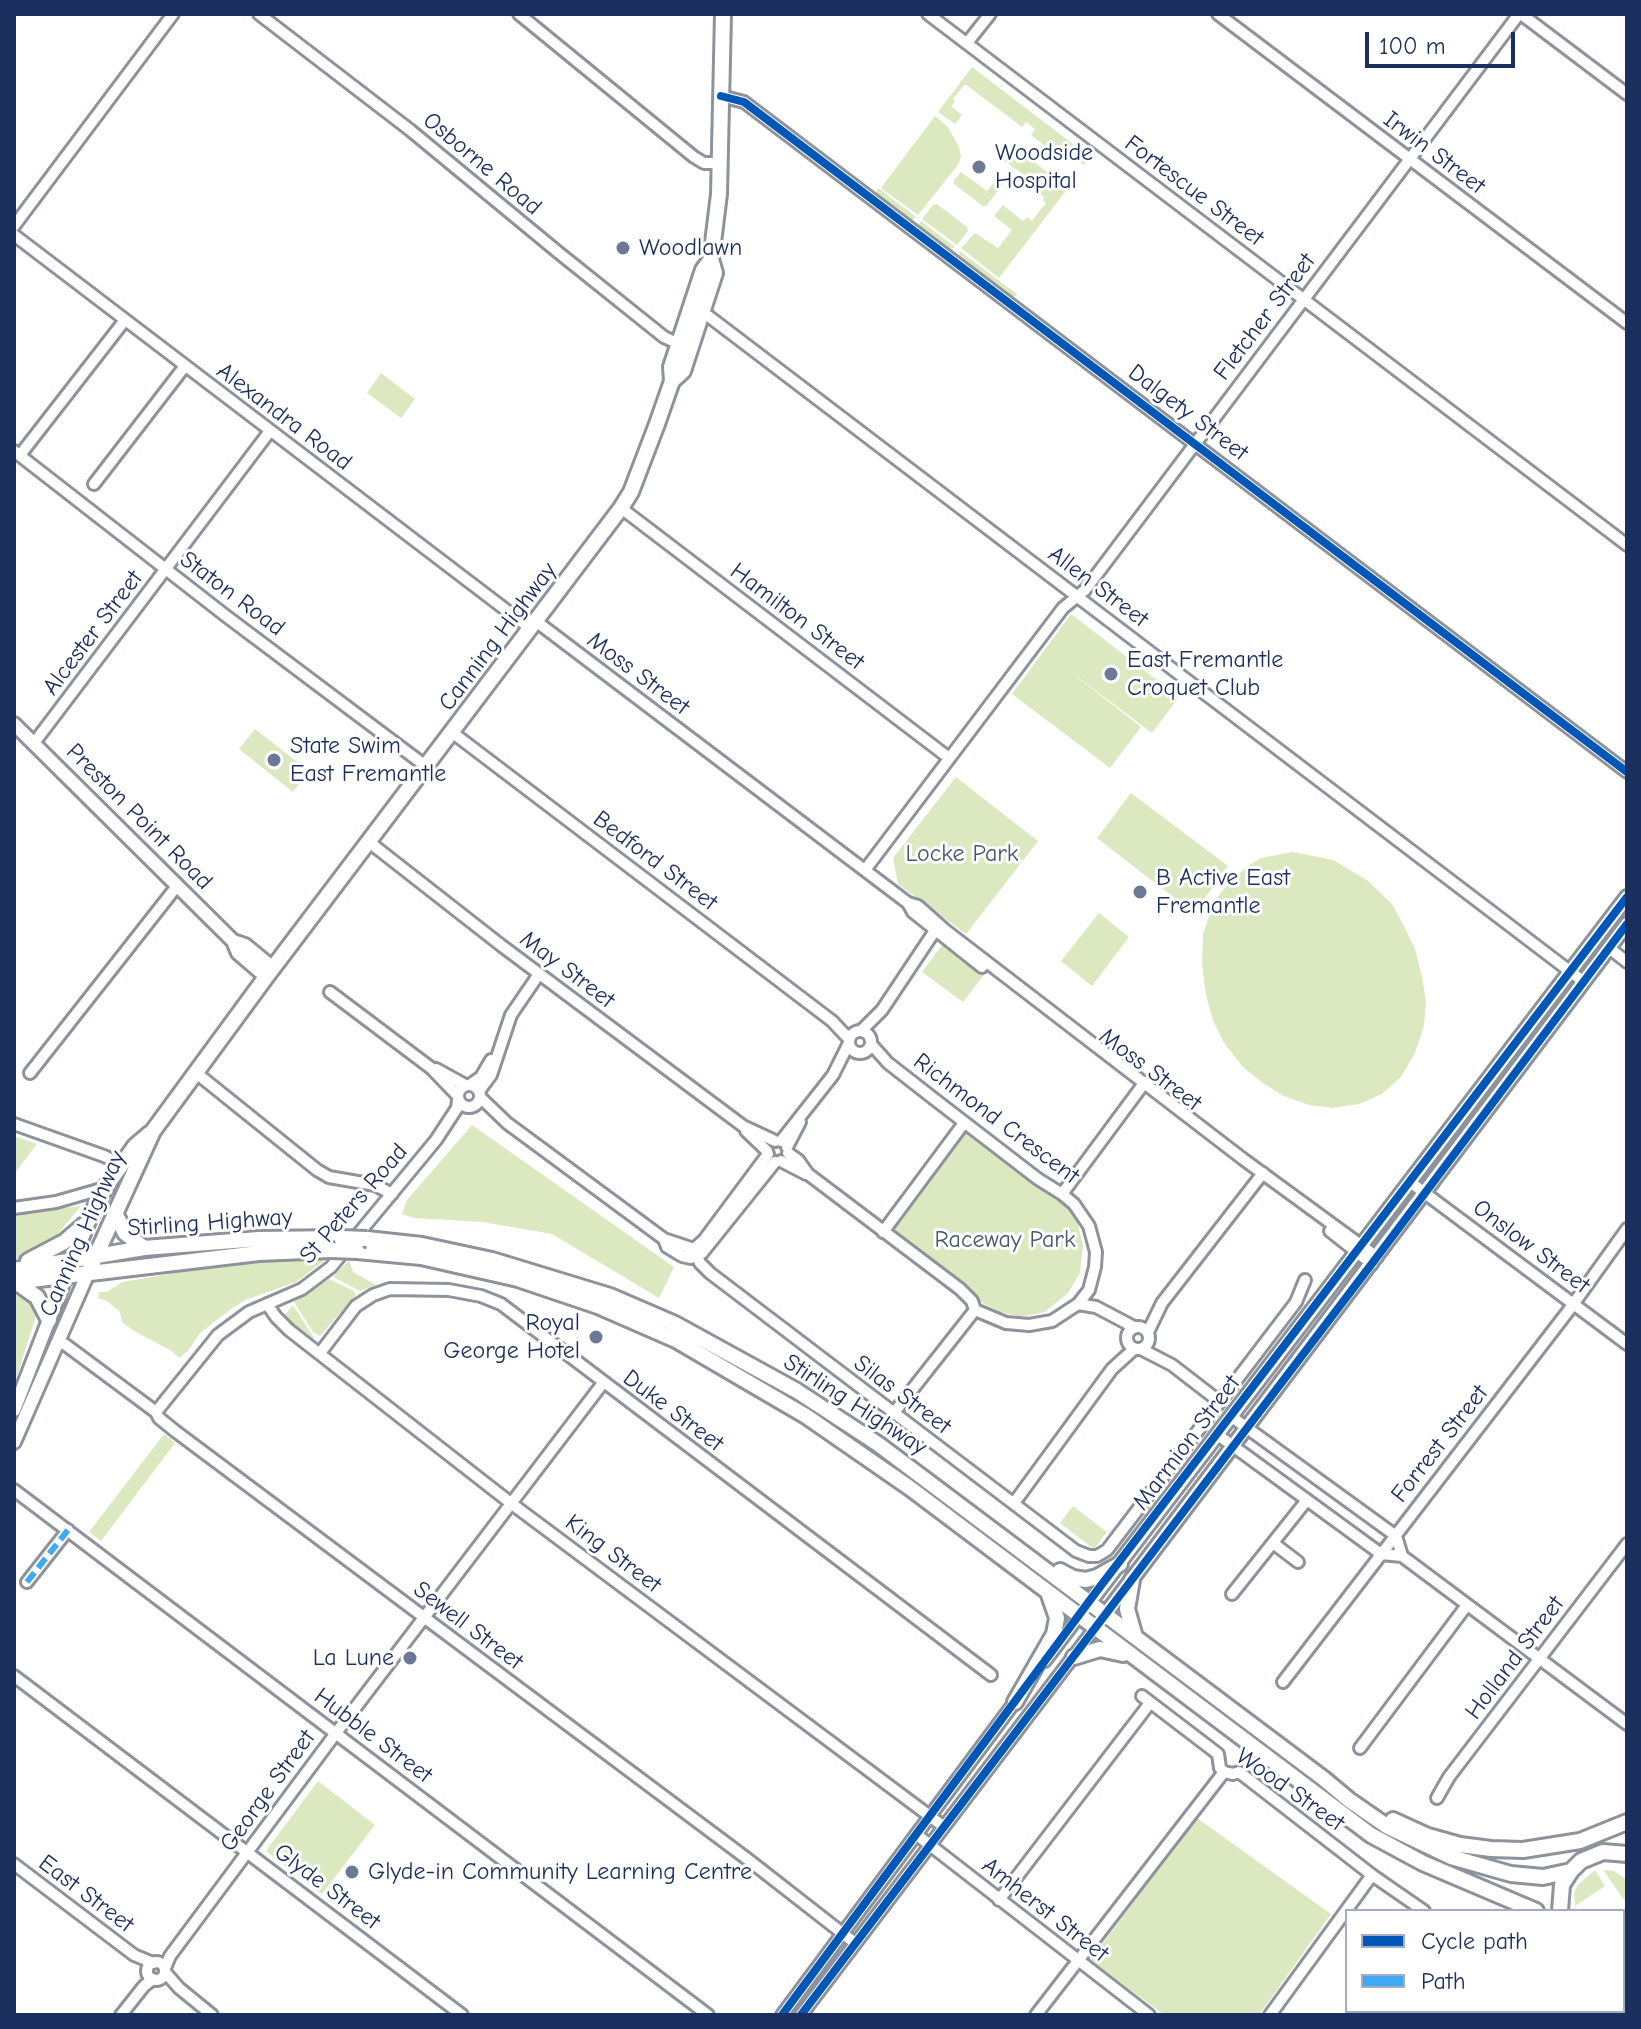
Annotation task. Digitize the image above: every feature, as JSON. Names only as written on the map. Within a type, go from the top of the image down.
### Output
[{"type":"highway","name":"Canning Highway","points":[[88,1273],[153,1131],[621,508],[644,458],[672,381],[671,367],[703,270],[711,259],[716,233],[723,14]]},
{"type":"highway","name":"Canning Highway","points":[[672,381],[683,371],[703,312],[715,273],[711,259]]},
{"type":"highway","name":"Canning Highway","points":[[66,1276],[105,1188],[135,1146],[153,1131]]},
{"type":"highway","points":[[115,1213],[125,1233],[144,1248]]},
{"type":"highway","points":[[49,1320],[37,1297],[14,1276],[64,1242],[88,1221]]},
{"type":"highway","name":"Stirling Highway","points":[[14,1276],[96,1255],[259,1239],[422,1245],[492,1260],[610,1296],[675,1324],[797,1391],[954,1499],[1388,1827],[1438,1852],[1530,1877],[1571,1871],[1592,1855],[1627,1843]]},
{"type":"highway","name":"Stirling Highway","points":[[14,1276],[66,1276],[336,1244]]},
{"type":"highway","name":"Stirling Highway","points":[[362,1245],[518,1279],[598,1306],[676,1340],[806,1416],[910,1488],[1371,1835],[1423,1863],[1531,1909]]},
{"type":"highway","points":[[954,1499],[972,1507],[1073,1578],[1086,1580],[1097,1577],[1120,1564]]},
{"type":"highway","points":[[1132,1580],[1127,1609],[1135,1637]]},
{"type":"highway","points":[[1015,1702],[1054,1634],[1057,1618],[1048,1593]]},
{"type":"highway","points":[[1074,1657],[1107,1649],[1137,1661]]},
{"type":"highway","points":[[1324,1779],[1418,1832],[1481,1848],[1523,1850],[1552,1847],[1580,1841],[1627,1822]]},
{"type":"highway","points":[[1608,1852],[1627,1854]]},
{"type":"highway","points":[[1560,1909],[1562,1885],[1571,1871]]},
{"type":"highway","points":[[1483,1888],[1509,1909]]},
{"type":"main road","name":"Preston Point Road","points":[[14,724],[233,941],[245,945],[269,973]]},
{"type":"main road","name":"Marmion Street","points":[[1079,1616],[1627,897]]},
{"type":"main road","name":"Marmion Street","points":[[1095,1628],[1627,924]]},
{"type":"main road","name":"Canning Highway","points":[[14,1442],[88,1273]]},
{"type":"main road","name":"Canning Highway","points":[[14,1410],[66,1276]]},
{"type":"street","points":[[14,226],[173,14]]},
{"type":"street","name":"Osborne Road","points":[[259,14],[410,130],[664,337],[679,344]]},
{"type":"street","points":[[519,14],[694,157],[704,163],[719,163]]},
{"type":"street","name":"Fortescue Street","points":[[928,14],[1627,545]]},
{"type":"street","points":[[967,43],[990,14]]},
{"type":"street","name":"Irwin Street","points":[[1218,14],[1627,323]]},
{"type":"street","points":[[1520,14],[1627,94]]},
{"type":"street","name":"Fletcher Street","points":[[865,870],[1063,608],[1085,590],[1520,14]]},
{"type":"street","name":"Dalgety Street","points":[[721,96],[744,102],[1627,772]]},
{"type":"street","name":"Alexandra Road","points":[[14,235],[270,431],[534,625]]},
{"type":"street","name":"Allen Street","points":[[703,312],[1584,982]]},
{"type":"street","points":[[17,453],[125,320]]},
{"type":"street","points":[[94,484],[185,366]]},
{"type":"street","name":"Alcester Street","points":[[34,743],[270,431]]},
{"type":"street","name":"Staton Road","points":[[17,453],[427,767]]},
{"type":"street","name":"Hamilton Street","points":[[621,508],[949,758]]},
{"type":"street","name":"Moss Street","points":[[534,625],[865,870],[908,903],[913,912],[1375,1261]]},
{"type":"street","name":"Bedford Street","points":[[453,733],[854,1036]]},
{"type":"street","name":"May Street","points":[[369,842],[541,976],[778,1151]]},
{"type":"street","points":[[30,1073],[177,886]]},
{"type":"street","points":[[695,1253],[778,1151],[833,1075],[854,1036],[882,1010],[920,956],[927,954],[940,930]]},
{"type":"street","points":[[1609,948],[1627,962]]},
{"type":"street","name":"St Peters Road","points":[[157,1415],[218,1335],[236,1320],[302,1289],[331,1267],[469,1096],[491,1075],[515,1008],[541,976]]},
{"type":"street","name":"Silas Street","points":[[330,992],[664,1239],[695,1253],[710,1273],[1076,1551],[1097,1556],[1107,1550],[1220,1402]]},
{"type":"street","points":[[833,1075],[867,1047],[882,1010]]},
{"type":"street","points":[[854,1036],[867,1047]]},
{"type":"street","points":[[854,1036],[852,1050],[867,1047]]},
{"type":"street","name":"Richmond Crescent","points":[[867,1047],[1038,1179],[1062,1194],[1084,1217],[1096,1252],[1095,1267],[1083,1297]]},
{"type":"street","points":[[195,1072],[317,1170],[329,1177],[375,1185],[392,1194]]},
{"type":"street","points":[[1062,1194],[1143,1085]]},
{"type":"street","points":[[883,1232],[964,1123]]},
{"type":"street","points":[[14,1124],[121,1164]]},
{"type":"street","points":[[778,1151],[972,1301],[971,1311],[954,1338],[893,1414]]},
{"type":"street","points":[[1014,1503],[1261,1175]]},
{"type":"street","name":"Onslow Street","points":[[1410,1182],[1627,1344]]},
{"type":"street","points":[[14,1208],[56,1202],[105,1188]]},
{"type":"street","name":"Forrest Street","points":[[1283,1682],[1627,1229]]},
{"type":"street","points":[[971,1311],[1006,1323],[1029,1325],[1052,1321],[1083,1297],[1220,1402],[1296,1302],[1305,1280]]},
{"type":"street","name":"Duke Street","points":[[320,1353],[356,1306],[390,1289],[449,1290],[481,1296],[501,1304],[991,1675]]},
{"type":"street","name":"King Street","points":[[267,1304],[276,1317],[320,1353],[512,1504],[943,1826]]},
{"type":"street","name":"Sewell Street","points":[[59,1340],[175,1431],[855,1943]]},
{"type":"street","name":"George Street","points":[[121,2015],[170,1956],[423,1617],[603,1383]]},
{"type":"street","points":[[1232,1417],[1396,1536],[1402,1556]]},
{"type":"street","points":[[1218,1435],[1381,1554],[1402,1556],[1627,1724]]},
{"type":"street","name":"Hubble Street","points":[[14,1490],[708,2015]]},
{"type":"street","points":[[1232,1594],[1307,1500]]},
{"type":"street","points":[[27,1582],[68,1530]]},
{"type":"street","points":[[1273,1543],[1298,1562]]},
{"type":"street","name":"Holland Street","points":[[1437,1798],[1449,1777],[1627,1544]]},
{"type":"street","points":[[1360,1748],[1467,1605]]},
{"type":"street","name":"Marmion Street","points":[[782,2015],[1079,1616]]},
{"type":"street","name":"Marmion Street","points":[[801,2015],[1095,1628]]},
{"type":"street","name":"Glyde Street","points":[[14,1676],[462,2015]]},
{"type":"street","name":"Wood Street","points":[[999,1900],[1146,1699],[1218,1754],[1220,1768],[1224,1772],[1239,1772],[1421,1909]]},
{"type":"street","points":[[1036,2015],[1224,1772]]},
{"type":"street","name":"Amherst Street","points":[[917,1835],[1149,2015]]},
{"type":"street","name":"East Street","points":[[14,1864],[212,2015]]},
{"type":"street","points":[[1347,1909],[1372,1875]]},
{"type":"street","points":[[1270,2015],[1345,1912]]},
{"type":"green space","points":[[972,67],[1090,157],[1084,165],[1062,149],[1057,155],[1031,135],[1035,129],[1026,122],[1022,127],[965,84],[951,106],[962,115],[955,124],[938,112]]},
{"type":"green space","points":[[935,116],[948,127],[961,157],[918,215],[881,188]]},
{"type":"green space","points":[[1013,146],[1068,188],[999,278],[961,248],[975,233],[998,248],[1012,230],[994,216],[1003,205],[1023,221],[1027,217],[1032,221],[1046,203],[1037,191],[1040,186],[1003,160]]},
{"type":"green space","points":[[961,172],[987,191],[998,178],[1004,183],[983,206],[954,184]]},
{"type":"green space","points":[[878,188],[916,217],[910,222],[874,195]]},
{"type":"green space","points":[[937,204],[967,227],[968,231],[957,245],[922,219]]},
{"type":"green space","points":[[921,221],[955,247],[948,250],[917,228]]},
{"type":"green space","points":[[960,251],[1018,295],[1008,297],[958,258]]},
{"type":"green space","points":[[381,373],[415,399],[401,418],[367,393]]},
{"type":"green space","points":[[1071,614],[1179,697],[1152,733],[1066,668],[1141,727],[1110,768],[1012,694]]},
{"type":"green space","name":"State Swim East Fremantle","points":[[255,729],[309,771],[293,792],[239,749]]},
{"type":"green space","name":"Locke Park","points":[[956,777],[1038,841],[966,934],[898,884],[893,858]]},
{"type":"green space","points":[[1131,793],[1228,866],[1194,913],[1097,838]]},
{"type":"green space","points":[[1293,852],[1333,860],[1367,880],[1392,904],[1415,949],[1426,1001],[1424,1026],[1415,1053],[1401,1077],[1382,1094],[1359,1104],[1332,1108],[1309,1105],[1284,1096],[1264,1084],[1243,1067],[1224,1043],[1206,995],[1202,964],[1203,934],[1221,892],[1246,867],[1261,858]]},
{"type":"green space","points":[[1099,913],[1129,937],[1092,986],[1061,961]]},
{"type":"green space","points":[[943,944],[984,975],[963,1002],[922,972]]},
{"type":"green space","points":[[472,1125],[674,1267],[659,1298],[552,1234],[483,1222],[414,1218],[402,1214],[407,1200]]},
{"type":"green space","name":"Raceway Park","points":[[966,1131],[1062,1202],[1077,1220],[1083,1246],[1080,1273],[1068,1293],[1045,1312],[1021,1317],[998,1311],[977,1300],[888,1232]]},
{"type":"green space","points":[[14,1138],[37,1144],[14,1174]]},
{"type":"green space","points":[[81,1206],[51,1242],[14,1259],[14,1213]]},
{"type":"green space","points":[[328,1258],[296,1282],[245,1300],[231,1309],[200,1333],[189,1350],[179,1358],[172,1351],[134,1331],[122,1322],[120,1312],[98,1298],[99,1292],[107,1292],[122,1282],[247,1261]]},
{"type":"green space","points":[[349,1260],[353,1272],[376,1285],[360,1291],[335,1278]]},
{"type":"green space","points":[[329,1279],[354,1291],[356,1295],[320,1336],[313,1332],[294,1302]]},
{"type":"green space","points":[[14,1295],[30,1300],[36,1316],[14,1385]]},
{"type":"green space","points":[[293,1305],[313,1339],[303,1331],[301,1333],[285,1315]]},
{"type":"green space","points":[[164,1434],[175,1443],[101,1541],[89,1532]]},
{"type":"green space","points":[[1073,1506],[1107,1532],[1094,1549],[1060,1523]]},
{"type":"green space","points":[[318,1781],[375,1825],[322,1894],[266,1851]]},
{"type":"green space","points":[[1197,1818],[1331,1914],[1259,2015],[1164,2015],[1090,1960]]},
{"type":"green space","points":[[1595,1870],[1605,1886],[1575,1906],[1574,1893],[1578,1885]]},
{"type":"green space","points":[[1603,1870],[1614,1871],[1627,1880],[1627,1898],[1624,1900]]},
{"type":"marked path","points":[[27,1582],[68,1530]]},
{"type":"cycle path","points":[[721,96],[744,102],[1627,772]]},
{"type":"cycle path","points":[[782,2015],[1096,1592],[1627,897]]},
{"type":"cycle path","points":[[801,2015],[1627,924]]},
{"type":"place","name":"Woodside Hospital","points":[[979,167]]},
{"type":"place","name":"Woodlawn","points":[[623,248]]},
{"type":"place","name":"East Fremantle Croquet Club","points":[[1111,674]]},
{"type":"place","name":"State Swim East Fremantle","points":[[274,760]]},
{"type":"place","name":"B Active East Fremantle","points":[[1140,892]]},
{"type":"place","name":"Royal George Hotel","points":[[596,1337]]},
{"type":"place","name":"La Lune","points":[[410,1658]]},
{"type":"place","name":"Glyde-in Community Learning Centre","points":[[352,1872]]}]
